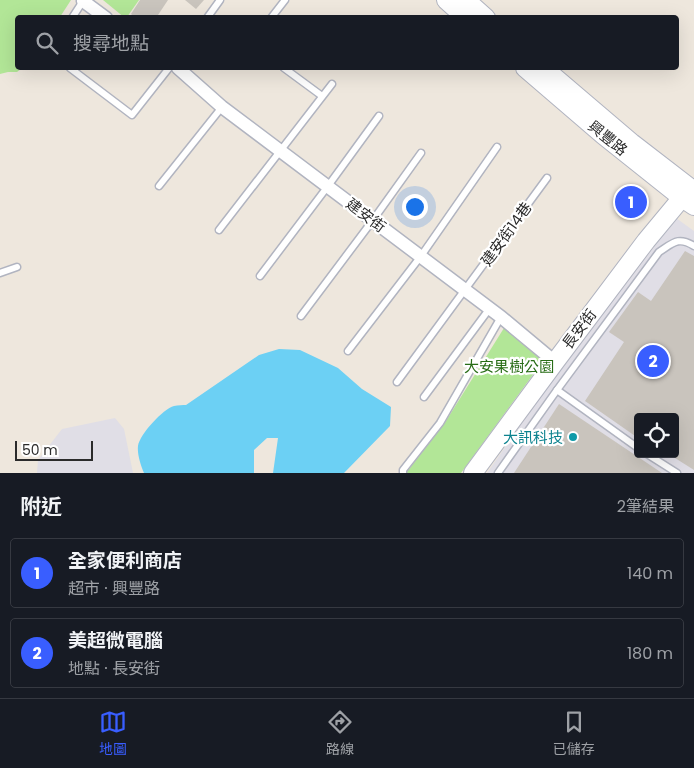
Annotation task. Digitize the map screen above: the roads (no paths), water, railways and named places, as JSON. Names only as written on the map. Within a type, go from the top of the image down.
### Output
[{"type":"main road","points":[[446,0],[463,15]]},
{"type":"main road","points":[[466,0],[483,15]]},
{"type":"main road","name":"興豐路","points":[[527,70],[603,135],[691,193]]},
{"type":"main road","name":"興豐路","points":[[546,70],[691,193]]},
{"type":"main road","name":"長安街","points":[[473,473],[646,241],[691,193]]},
{"type":"street","points":[[83,1],[102,15]]},
{"type":"street","name":"建安街","points":[[180,70],[222,107],[502,317],[555,362]]},
{"type":"lane","points":[[211,15],[220,0]]},
{"type":"lane","points":[[273,15],[285,0]]},
{"type":"lane","points":[[74,15],[83,1]]},
{"type":"lane","points":[[73,70],[132,115],[167,70]]},
{"type":"lane","points":[[289,70],[322,96]]},
{"type":"lane","points":[[218,230],[332,84]]},
{"type":"lane","points":[[159,186],[222,107]]},
{"type":"lane","points":[[260,276],[379,116]]},
{"type":"lane","points":[[348,351],[421,256],[497,147]]},
{"type":"lane","points":[[301,316],[420,154]]},
{"type":"lane","name":"建安街14巷","points":[[397,382],[547,178]]},
{"type":"lane","points":[[498,473],[659,252],[674,242],[686,241],[694,246]]},
{"type":"lane","points":[[0,273],[16,267]]},
{"type":"lane","points":[[424,397],[490,308]]},
{"type":"lane","points":[[403,473],[403,470],[440,423],[502,317]]},
{"type":"lane","points":[[557,390],[634,445]]},
{"type":"lane","points":[[653,458],[677,473]]},
{"type":"water","points":[[279,349],[300,350],[338,368],[362,389],[391,407],[390,426],[344,473],[273,473],[278,438],[267,438],[254,450],[254,473],[144,473],[138,446],[147,429],[158,417],[169,408],[186,405],[259,355]]},
{"type":"place","name":"全家便利商店","points":[[631,202]]},
{"type":"place","name":"美超微電腦","points":[[653,361]]},
{"type":"place","name":"大訊科技","points":[[573,437]]},
{"type":"park label","name":"大安果樹公園","points":[[509,366]]}]
